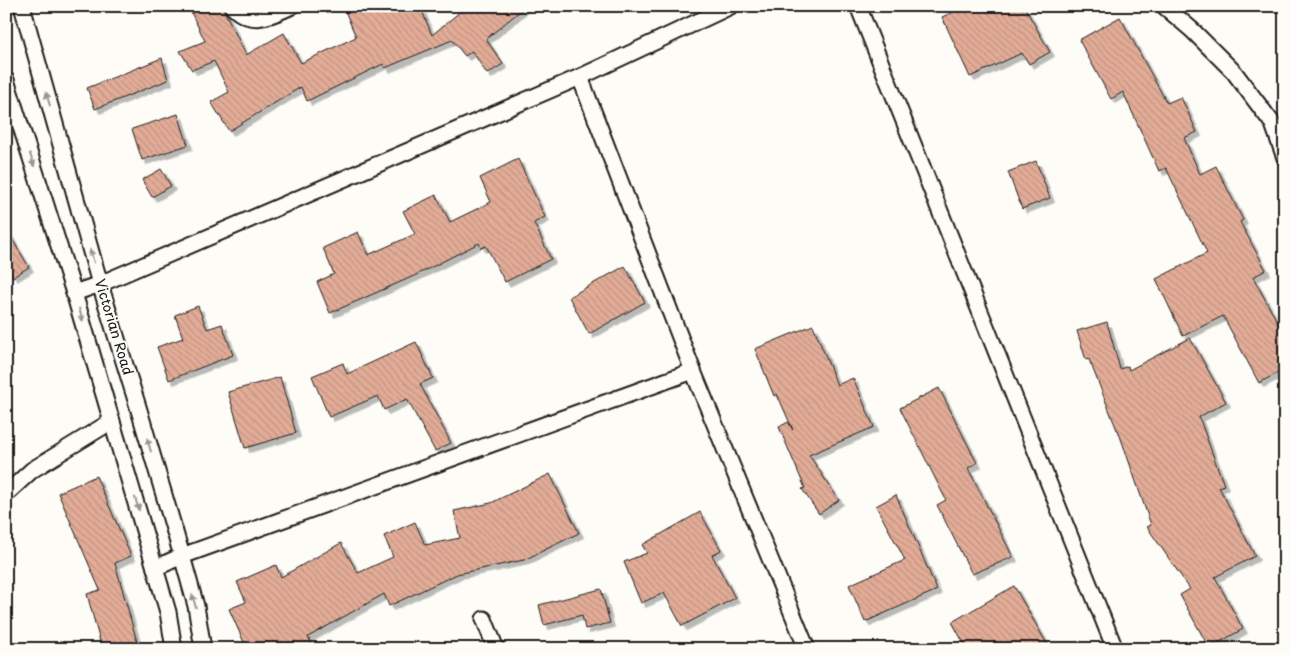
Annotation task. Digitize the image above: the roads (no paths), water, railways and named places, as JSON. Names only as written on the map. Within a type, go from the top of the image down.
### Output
[{"type":"lane","name":"Victorian Road","points":[[22,6],[100,284],[182,556],[196,606],[203,649]]},
{"type":"lane","points":[[232,6],[250,18],[266,17],[292,6]]},
{"type":"lane","points":[[74,293],[100,284],[580,77],[731,6]]},
{"type":"lane","points":[[858,6],[1115,649]]},
{"type":"lane","points":[[1164,6],[1192,30],[1234,72],[1273,124],[1285,158]]},
{"type":"lane","points":[[580,77],[693,371],[807,649]]},
{"type":"lane","name":"Victorian Road","points":[[6,80],[74,293],[156,568],[168,612],[174,649]]},
{"type":"lane","points":[[156,568],[182,556],[693,371]]},
{"type":"lane","points":[[6,494],[32,470],[112,421]]},
{"type":"lane","points":[[484,619],[496,649]]}]
